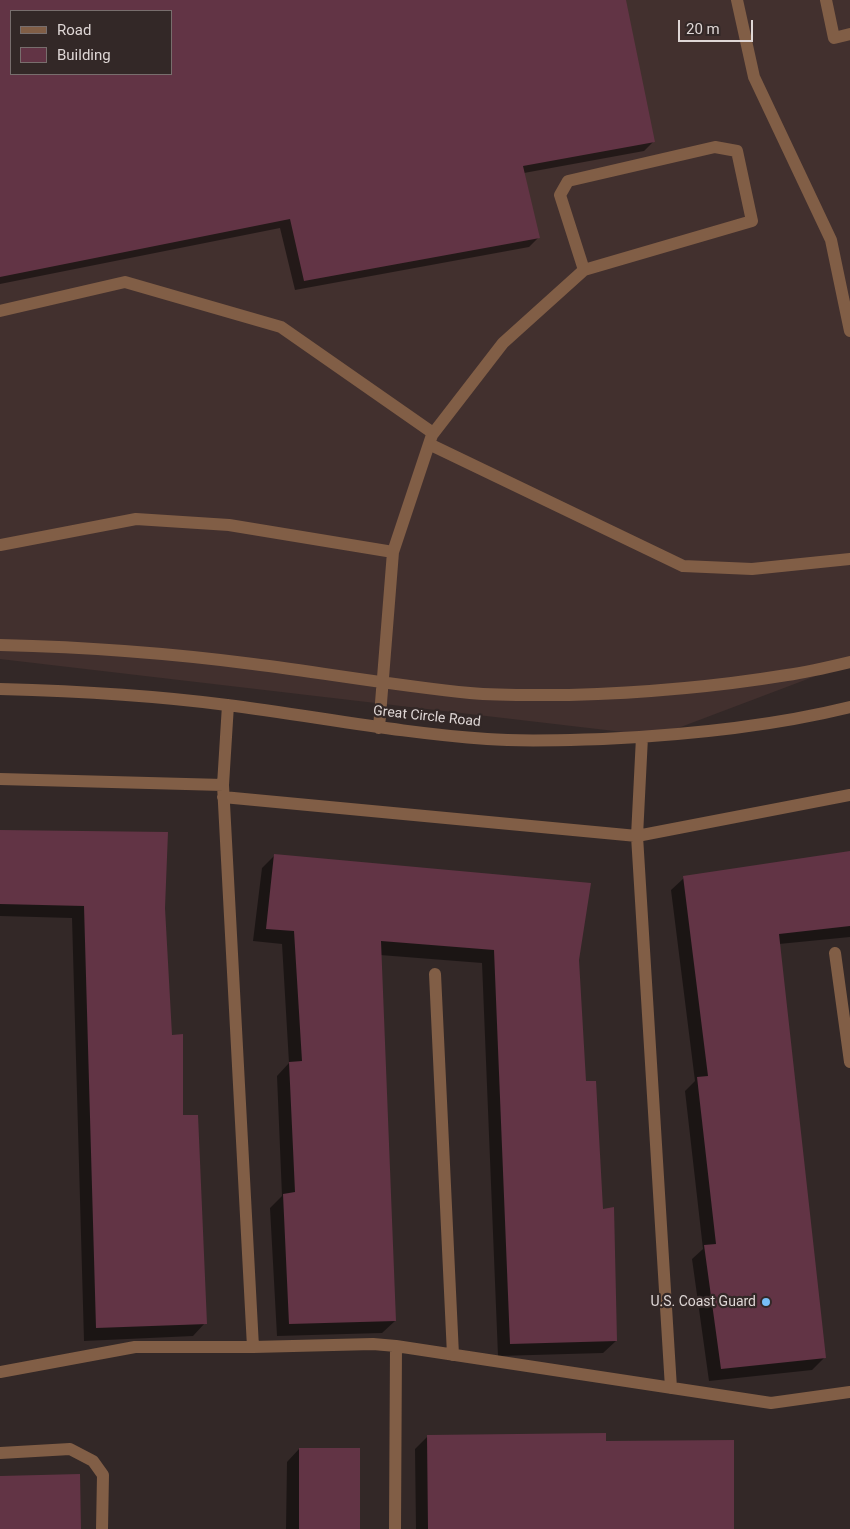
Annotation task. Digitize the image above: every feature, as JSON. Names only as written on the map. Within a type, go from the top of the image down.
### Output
[{"type":"street","points":[[737,0],[754,77],[832,240],[850,331]]},
{"type":"street","points":[[826,0],[834,38],[850,34]]},
{"type":"street","points":[[379,728],[393,552],[431,438],[503,343],[584,270],[752,221],[737,151],[715,147],[568,181],[560,195],[584,270]]},
{"type":"street","points":[[0,311],[125,282],[281,327],[431,438],[683,566],[752,570],[850,559]]},
{"type":"street","points":[[0,545],[136,519],[229,525],[393,552]]},
{"type":"street","name":"Great Circle Road","points":[[0,645],[69,647],[161,654],[254,664],[471,693],[515,695],[651,692],[788,675],[850,662]]},
{"type":"street","name":"Great Circle Road","points":[[0,690],[75,691],[147,696],[228,705],[379,728],[489,739],[563,740],[642,737],[711,731],[806,718],[850,707]]},
{"type":"street","points":[[228,705],[223,791],[253,1347]]},
{"type":"street","points":[[642,737],[637,836],[671,1388]]},
{"type":"street","points":[[0,779],[223,791],[637,836],[850,795]]},
{"type":"street","points":[[835,953],[850,1062]]},
{"type":"street","points":[[435,974],[453,1355]]},
{"type":"street","points":[[0,1372],[135,1347],[372,1344],[396,1346],[771,1403],[850,1392]]},
{"type":"street","points":[[395,1529],[396,1346]]},
{"type":"street","points":[[0,1453],[70,1449],[93,1460],[102,1475],[102,1529]]},
{"type":"shaded area","points":[[0,0],[850,0],[850,663],[657,736],[0,659]]},
{"type":"building","points":[[0,0],[626,0],[655,142],[523,166],[540,238],[304,281],[290,219],[0,277]]},
{"type":"building","points":[[0,830],[168,832],[165,908],[172,1035],[183,1034],[183,1115],[198,1115],[207,1324],[96,1328],[84,906],[0,904]]},
{"type":"building","points":[[850,851],[850,926],[779,934],[826,1358],[721,1369],[704,1245],[716,1244],[697,1077],[708,1076],[683,876]]},
{"type":"building","points":[[274,854],[591,883],[579,960],[586,1081],[596,1081],[603,1209],[614,1207],[617,1341],[510,1344],[494,950],[381,941],[396,1321],[289,1324],[283,1194],[295,1192],[289,1062],[302,1061],[294,931],[266,929]]},
{"type":"building","points":[[606,1433],[606,1441],[734,1440],[734,1529],[428,1529],[427,1435]]},
{"type":"building","points":[[299,1448],[360,1448],[360,1529],[299,1529]]},
{"type":"building","points":[[80,1474],[81,1529],[0,1529],[0,1476]]},
{"type":"place","name":"U.S. Coast Guard","points":[[766,1302]]}]
